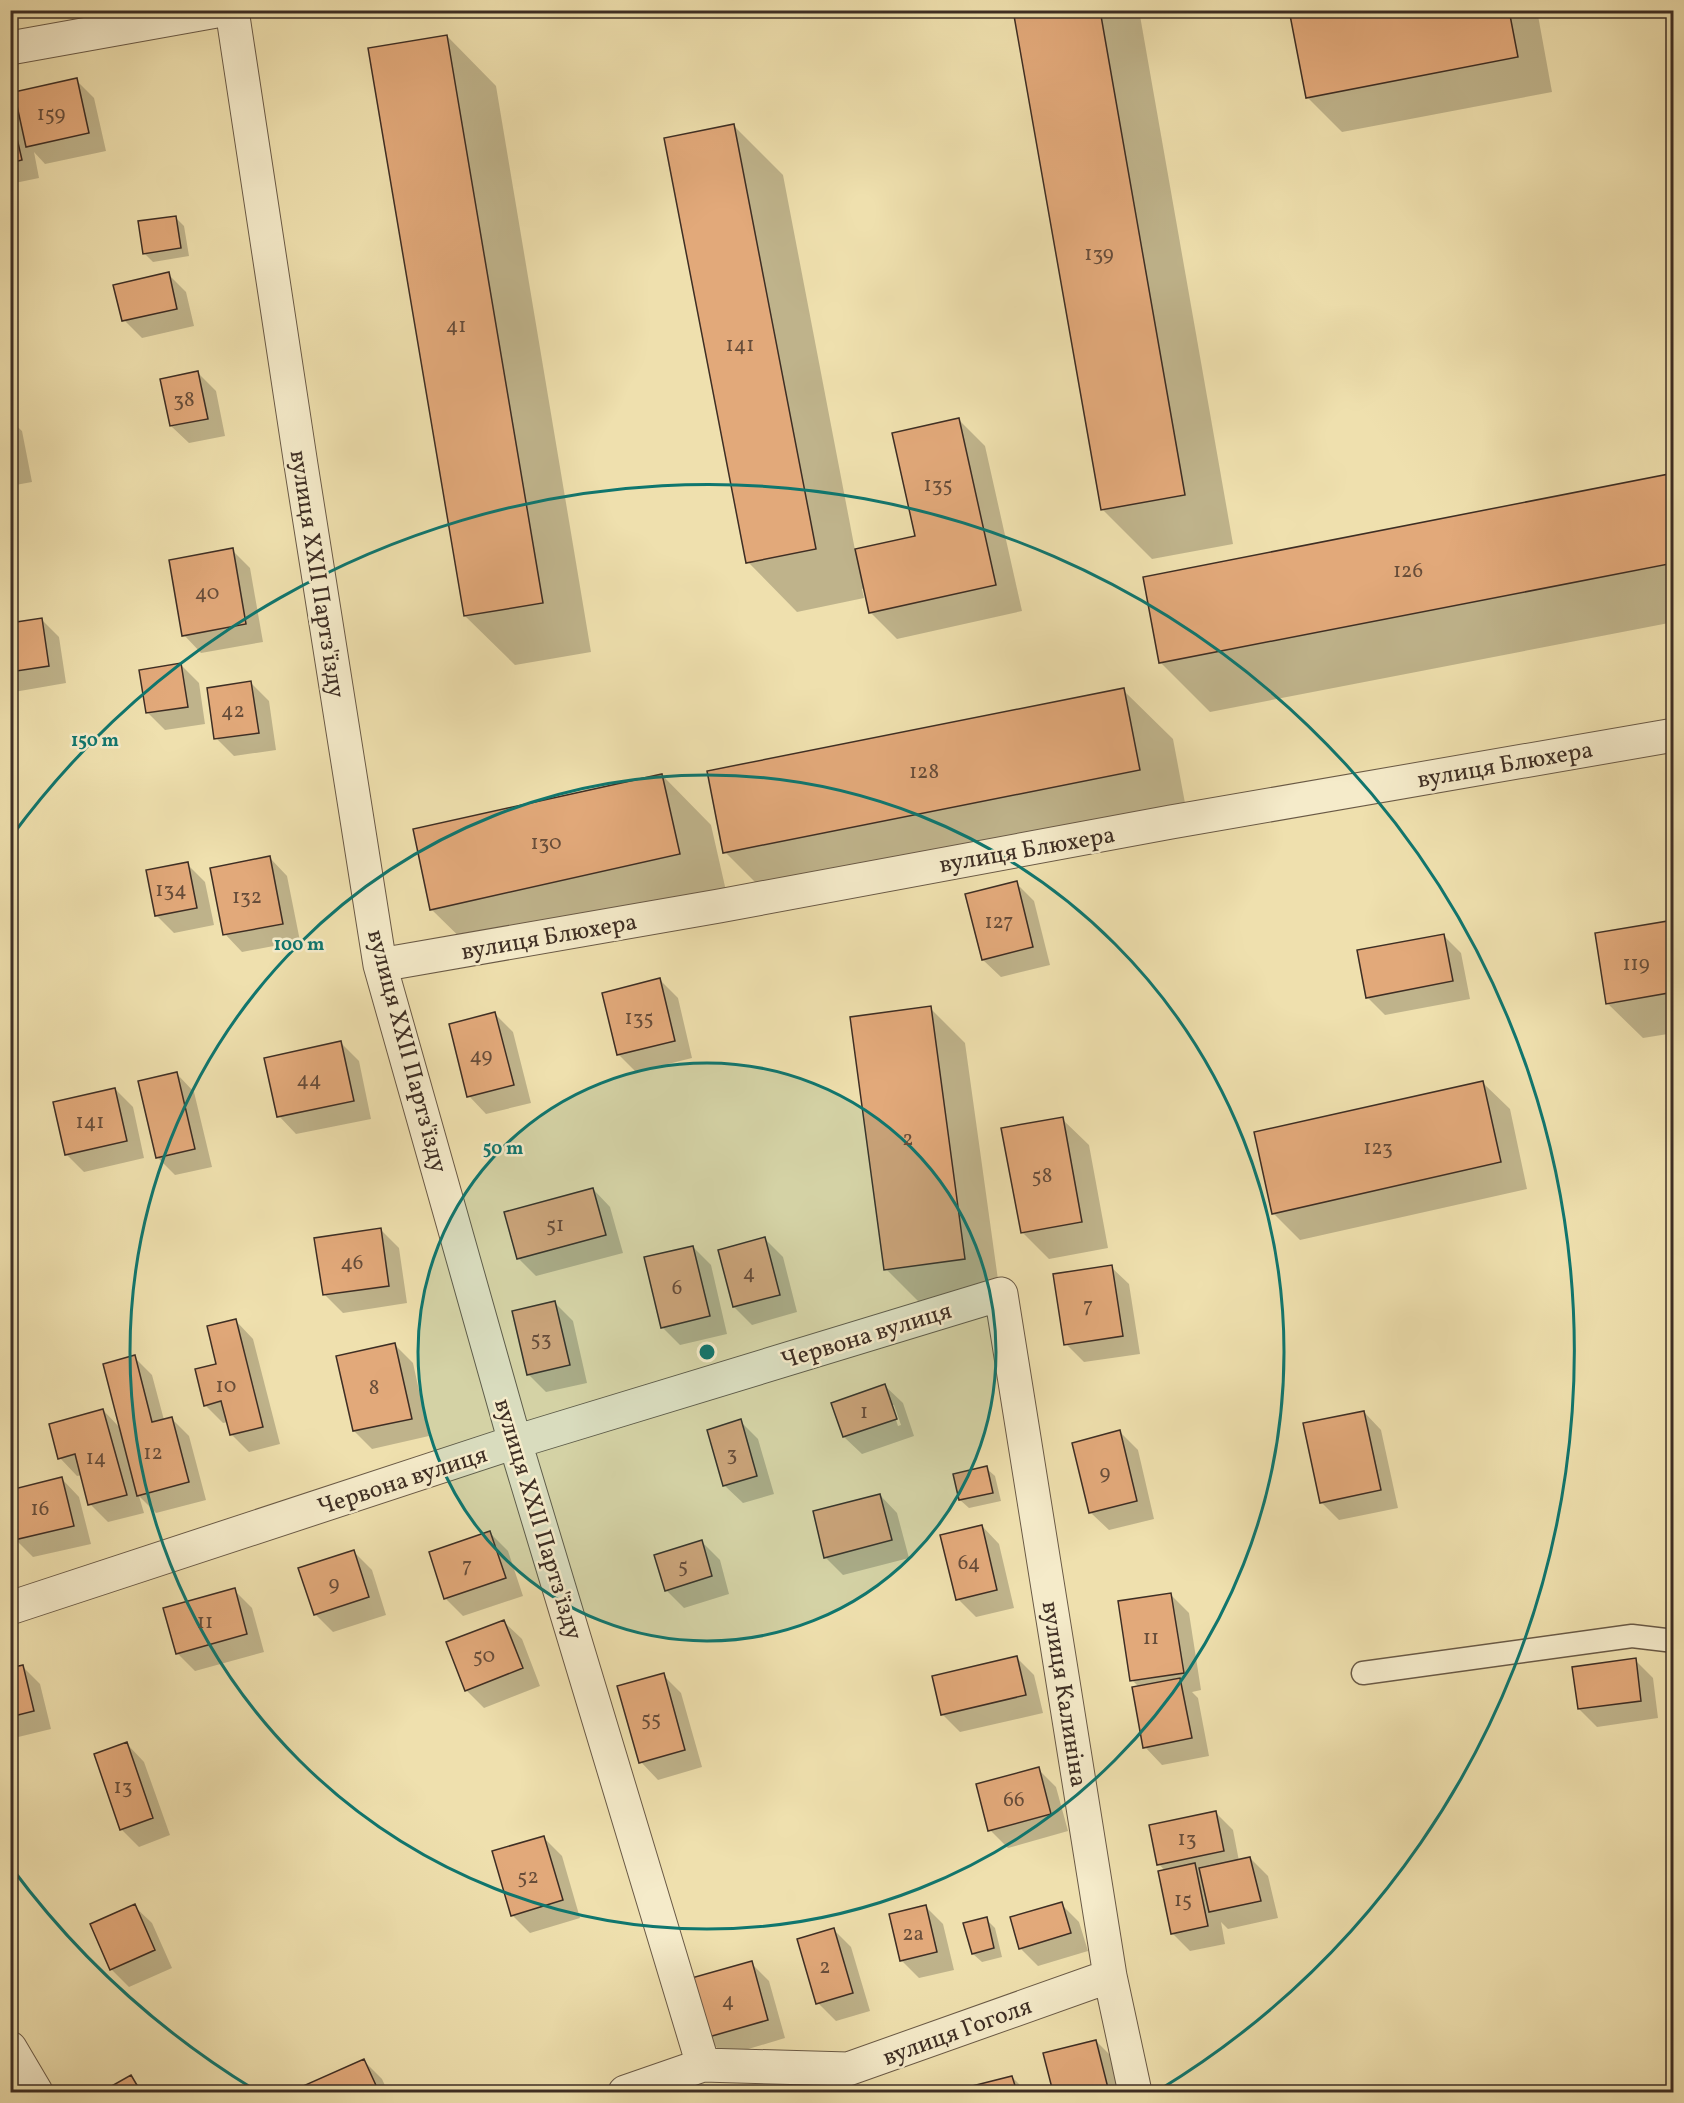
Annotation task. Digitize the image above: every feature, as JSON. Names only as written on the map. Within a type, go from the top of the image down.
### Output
[{"type":"street","points":[[10,48],[222,10]]},
{"type":"street","name":"вулиця XXII Партз'їзду","points":[[232,10],[303,477],[381,965],[515,1442],[703,2066]]},
{"type":"street","name":"вулиця Блюхера","points":[[381,965],[708,908],[1182,820],[1674,735]]},
{"type":"street","name":"Червона вулиця","points":[[10,1608],[515,1442],[1001,1294]]},
{"type":"street","name":"вулиця Калиніна","points":[[1001,1294],[1110,1976],[1136,2092]]},
{"type":"street","name":"вулиця Гоголя","points":[[625,2092],[703,2066],[848,2069],[1110,1976]]},
{"type":"street","points":[[10,2048],[36,2092]]},
{"type":"lane","points":[[1363,1673],[1632,1636],[1674,1641]]},
{"type":"building","points":[[1013,10],[1100,10],[1185,495],[1101,510]]},
{"type":"building","points":[[1289,10],[1509,10],[1518,57],[1306,98]]},
{"type":"building","points":[[447,35],[543,603],[464,616],[368,48]]},
{"type":"building","points":[[77,78],[89,133],[26,147],[14,92]]},
{"type":"building","points":[[10,108],[22,160],[10,163]]},
{"type":"building","points":[[734,124],[816,549],[746,563],[664,138]]},
{"type":"building","points":[[176,216],[181,248],[143,254],[138,221]]},
{"type":"building","points":[[169,272],[177,309],[122,321],[113,285]]},
{"type":"building","points":[[198,371],[208,419],[170,426],[160,379]]},
{"type":"building","points":[[959,418],[996,585],[869,613],[855,549],[915,536],[892,433]]},
{"type":"building","points":[[10,441],[15,464],[10,465]]},
{"type":"building","points":[[1674,473],[1674,563],[1159,663],[1143,577]]},
{"type":"building","points":[[233,548],[246,624],[182,636],[169,560]]},
{"type":"building","points":[[42,618],[49,666],[10,672],[10,623]]},
{"type":"building","points":[[181,663],[188,707],[146,713],[139,670]]},
{"type":"building","points":[[251,681],[259,733],[214,739],[207,688]]},
{"type":"building","points":[[1124,688],[1140,770],[723,853],[707,771]]},
{"type":"building","points":[[662,774],[680,854],[430,910],[413,829]]},
{"type":"building","points":[[270,856],[283,924],[223,935],[210,868]]},
{"type":"building","points":[[188,862],[197,908],[155,916],[146,870]]},
{"type":"building","points":[[1017,881],[1033,947],[982,960],[965,894]]},
{"type":"building","points":[[1674,920],[1674,992],[1606,1004],[1595,933]]},
{"type":"building","points":[[1444,934],[1453,981],[1366,998],[1357,950]]},
{"type":"building","points":[[660,978],[675,1041],[617,1055],[602,993]]},
{"type":"building","points":[[931,1006],[965,1259],[884,1270],[850,1017]]},
{"type":"building","points":[[495,1012],[514,1085],[467,1097],[449,1024]]},
{"type":"building","points":[[341,1041],[354,1101],[277,1117],[264,1058]]},
{"type":"building","points":[[177,1072],[195,1149],[156,1158],[138,1081]]},
{"type":"building","points":[[1483,1081],[1501,1162],[1272,1214],[1254,1132]]},
{"type":"building","points":[[115,1088],[127,1141],[65,1155],[53,1102]]},
{"type":"building","points":[[1063,1117],[1082,1222],[1021,1233],[1001,1128]]},
{"type":"building","points":[[593,1188],[606,1235],[517,1259],[504,1212]]},
{"type":"building","points":[[381,1228],[389,1286],[323,1295],[314,1238]]},
{"type":"building","points":[[765,1237],[780,1295],[733,1307],[718,1250]]},
{"type":"building","points":[[693,1246],[710,1316],[661,1328],[644,1257]]},
{"type":"building","points":[[1112,1265],[1123,1336],[1064,1345],[1053,1274]]},
{"type":"building","points":[[555,1301],[570,1365],[527,1375],[512,1311]]},
{"type":"building","points":[[236,1319],[263,1427],[230,1435],[221,1401],[204,1406],[195,1369],[216,1364],[207,1326]]},
{"type":"building","points":[[395,1343],[412,1419],[353,1431],[336,1356]]},
{"type":"building","points":[[135,1355],[152,1422],[172,1417],[189,1482],[137,1496],[103,1364]]},
{"type":"building","points":[[885,1384],[897,1419],[843,1437],[831,1403]]},
{"type":"building","points":[[103,1409],[127,1495],[88,1505],[75,1454],[58,1459],[49,1424]]},
{"type":"building","points":[[1364,1411],[1381,1490],[1320,1503],[1303,1423]]},
{"type":"building","points":[[741,1419],[757,1476],[723,1486],[707,1430]]},
{"type":"building","points":[[1120,1430],[1137,1501],[1089,1513],[1072,1443]]},
{"type":"building","points":[[987,1466],[993,1493],[959,1500],[953,1474]]},
{"type":"building","points":[[62,1477],[74,1526],[14,1540],[10,1526],[10,1490]]},
{"type":"building","points":[[880,1494],[892,1540],[824,1558],[813,1511]]},
{"type":"building","points":[[982,1525],[997,1590],[956,1600],[940,1535]]},
{"type":"building","points":[[490,1531],[506,1578],[444,1599],[429,1552]]},
{"type":"building","points":[[702,1540],[712,1576],[665,1591],[654,1555]]},
{"type":"building","points":[[354,1550],[369,1597],[314,1615],[298,1568]]},
{"type":"building","points":[[235,1588],[247,1634],[176,1654],[163,1608]]},
{"type":"building","points":[[1171,1593],[1184,1673],[1130,1681],[1118,1601]]},
{"type":"building","points":[[504,1620],[523,1668],[465,1691],[446,1642]]},
{"type":"building","points":[[1017,1656],[1026,1695],[941,1715],[932,1676]]},
{"type":"building","points":[[1636,1658],[1641,1701],[1578,1709],[1572,1667]]},
{"type":"building","points":[[23,1665],[34,1711],[10,1717],[10,1668]]},
{"type":"building","points":[[664,1673],[685,1750],[639,1763],[617,1686]]},
{"type":"building","points":[[1180,1678],[1192,1738],[1143,1748],[1132,1687]]},
{"type":"building","points":[[127,1742],[153,1818],[120,1830],[94,1754]]},
{"type":"building","points":[[1039,1767],[1051,1814],[988,1831],[976,1784]]},
{"type":"building","points":[[1216,1811],[1224,1851],[1157,1865],[1149,1825]]},
{"type":"building","points":[[544,1836],[563,1900],[511,1916],[492,1851]]},
{"type":"building","points":[[1250,1857],[1261,1901],[1209,1912],[1199,1868]]},
{"type":"building","points":[[1195,1863],[1208,1926],[1171,1934],[1158,1871]]},
{"type":"building","points":[[1062,1902],[1071,1933],[1019,1949],[1010,1917]]},
{"type":"building","points":[[135,1904],[155,1950],[110,1970],[90,1924]]},
{"type":"building","points":[[926,1905],[937,1952],[900,1961],[889,1914]]},
{"type":"building","points":[[987,1917],[994,1948],[972,1954],[963,1923]]},
{"type":"building","points":[[834,1928],[853,1993],[816,2004],[797,1939]]},
{"type":"building","points":[[752,1961],[768,2020],[705,2038],[688,1979]]},
{"type":"building","points":[[1096,2040],[1109,2092],[1053,2092],[1043,2053]]},
{"type":"building","points":[[364,2059],[379,2092],[306,2092],[303,2086]]},
{"type":"building","points":[[131,2075],[141,2092],[101,2092]]},
{"type":"building","points":[[1012,2076],[1017,2092],[965,2092],[964,2088]]}]
